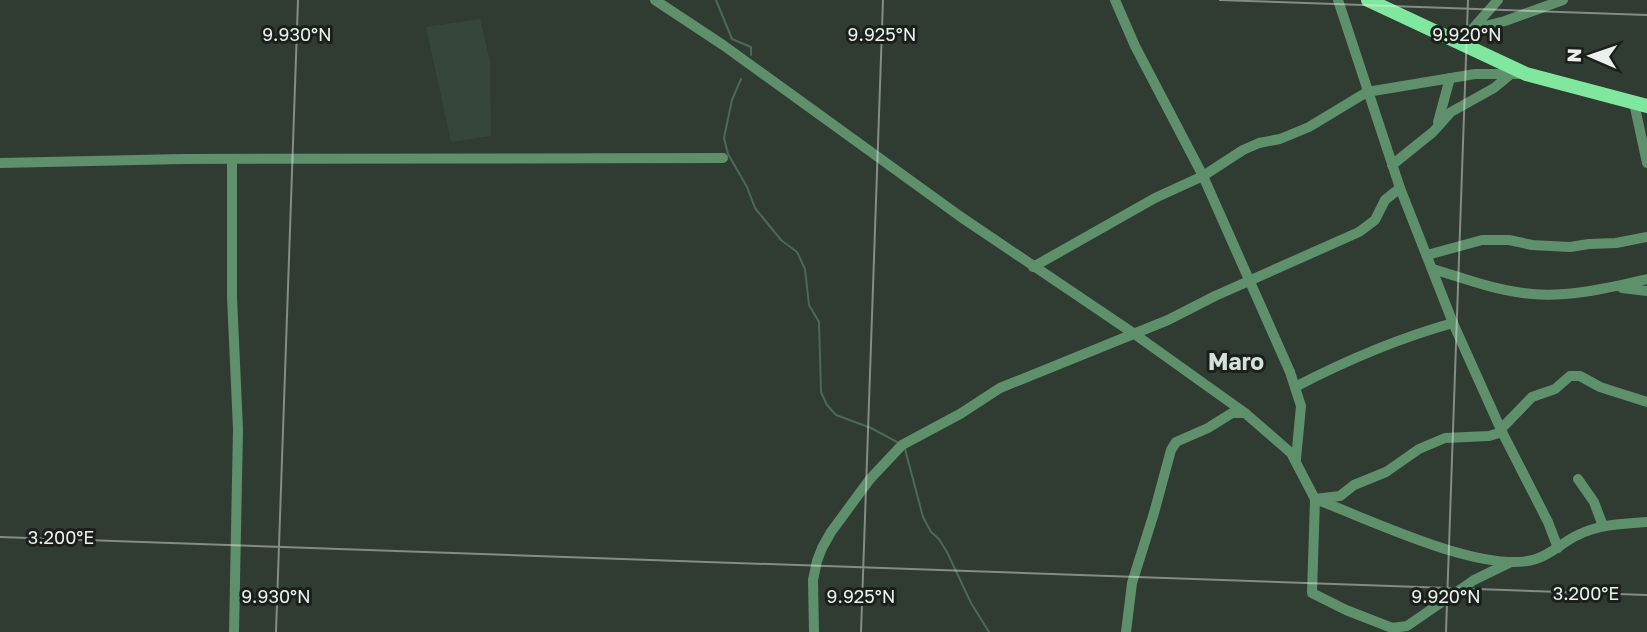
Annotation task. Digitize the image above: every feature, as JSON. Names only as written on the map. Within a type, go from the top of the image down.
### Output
[{"type":"main road","points":[[1368,0],[1526,74],[1641,105]]},
{"type":"street","points":[[655,0],[723,45],[1033,267],[1245,413],[1291,453],[1315,499],[1312,593],[1392,628],[1407,626],[1474,580],[1509,563],[1536,559],[1577,535],[1603,526],[1647,522]]},
{"type":"street","points":[[1115,0],[1135,47],[1203,176],[1251,280],[1295,387],[1301,405],[1296,459]]},
{"type":"street","points":[[1338,0],[1399,188],[1453,323],[1558,548]]},
{"type":"street","points":[[1460,43],[1499,0]]},
{"type":"street","points":[[1473,29],[1505,21],[1563,0]]},
{"type":"street","points":[[1033,267],[1156,198],[1203,176],[1243,150],[1308,127],[1367,92],[1475,74],[1526,74]]},
{"type":"street","points":[[1392,165],[1428,137],[1451,112],[1494,88],[1511,74]]},
{"type":"street","points":[[1437,125],[1450,78]]},
{"type":"street","points":[[1641,105],[1647,163]]},
{"type":"street","points":[[0,163],[723,158]]},
{"type":"street","points":[[232,160],[232,297],[238,429],[234,632]]},
{"type":"street","points":[[814,632],[813,580],[822,548],[870,479],[902,445],[960,414],[1000,388],[1168,320],[1359,232],[1375,220],[1385,200],[1399,188]]},
{"type":"street","points":[[1427,255],[1482,240],[1570,247],[1647,237]]},
{"type":"street","points":[[1433,269],[1525,294],[1555,294],[1647,279]]},
{"type":"street","points":[[1610,287],[1647,291]]},
{"type":"street","points":[[1295,387],[1334,366],[1421,331],[1453,323]]},
{"type":"street","points":[[1315,499],[1340,496],[1361,481],[1386,472],[1419,449],[1445,438],[1489,436],[1502,430],[1532,397],[1555,389],[1570,376],[1580,376],[1600,387],[1647,402]]},
{"type":"street","points":[[1126,632],[1132,583],[1171,450],[1176,442],[1208,428],[1232,413],[1245,413]]},
{"type":"street","points":[[1578,479],[1594,502],[1603,526]]},
{"type":"street","points":[[1315,499],[1412,538],[1472,556],[1509,563]]},
{"type":"shaded area","points":[[480,19],[490,61],[491,136],[451,142],[426,27]]},
{"type":"waterway","points":[[716,0],[732,39],[751,47],[751,55]]},
{"type":"waterway","points":[[741,79],[732,100],[724,138],[728,154],[747,187],[755,208],[781,240],[797,252],[805,269],[809,305],[819,322],[821,392],[836,415],[871,428],[897,442]]},
{"type":"waterway","points":[[905,449],[923,517],[947,552],[971,603],[989,632]]},
{"type":"district","name":"Maro","points":[[1236,362]]}]
